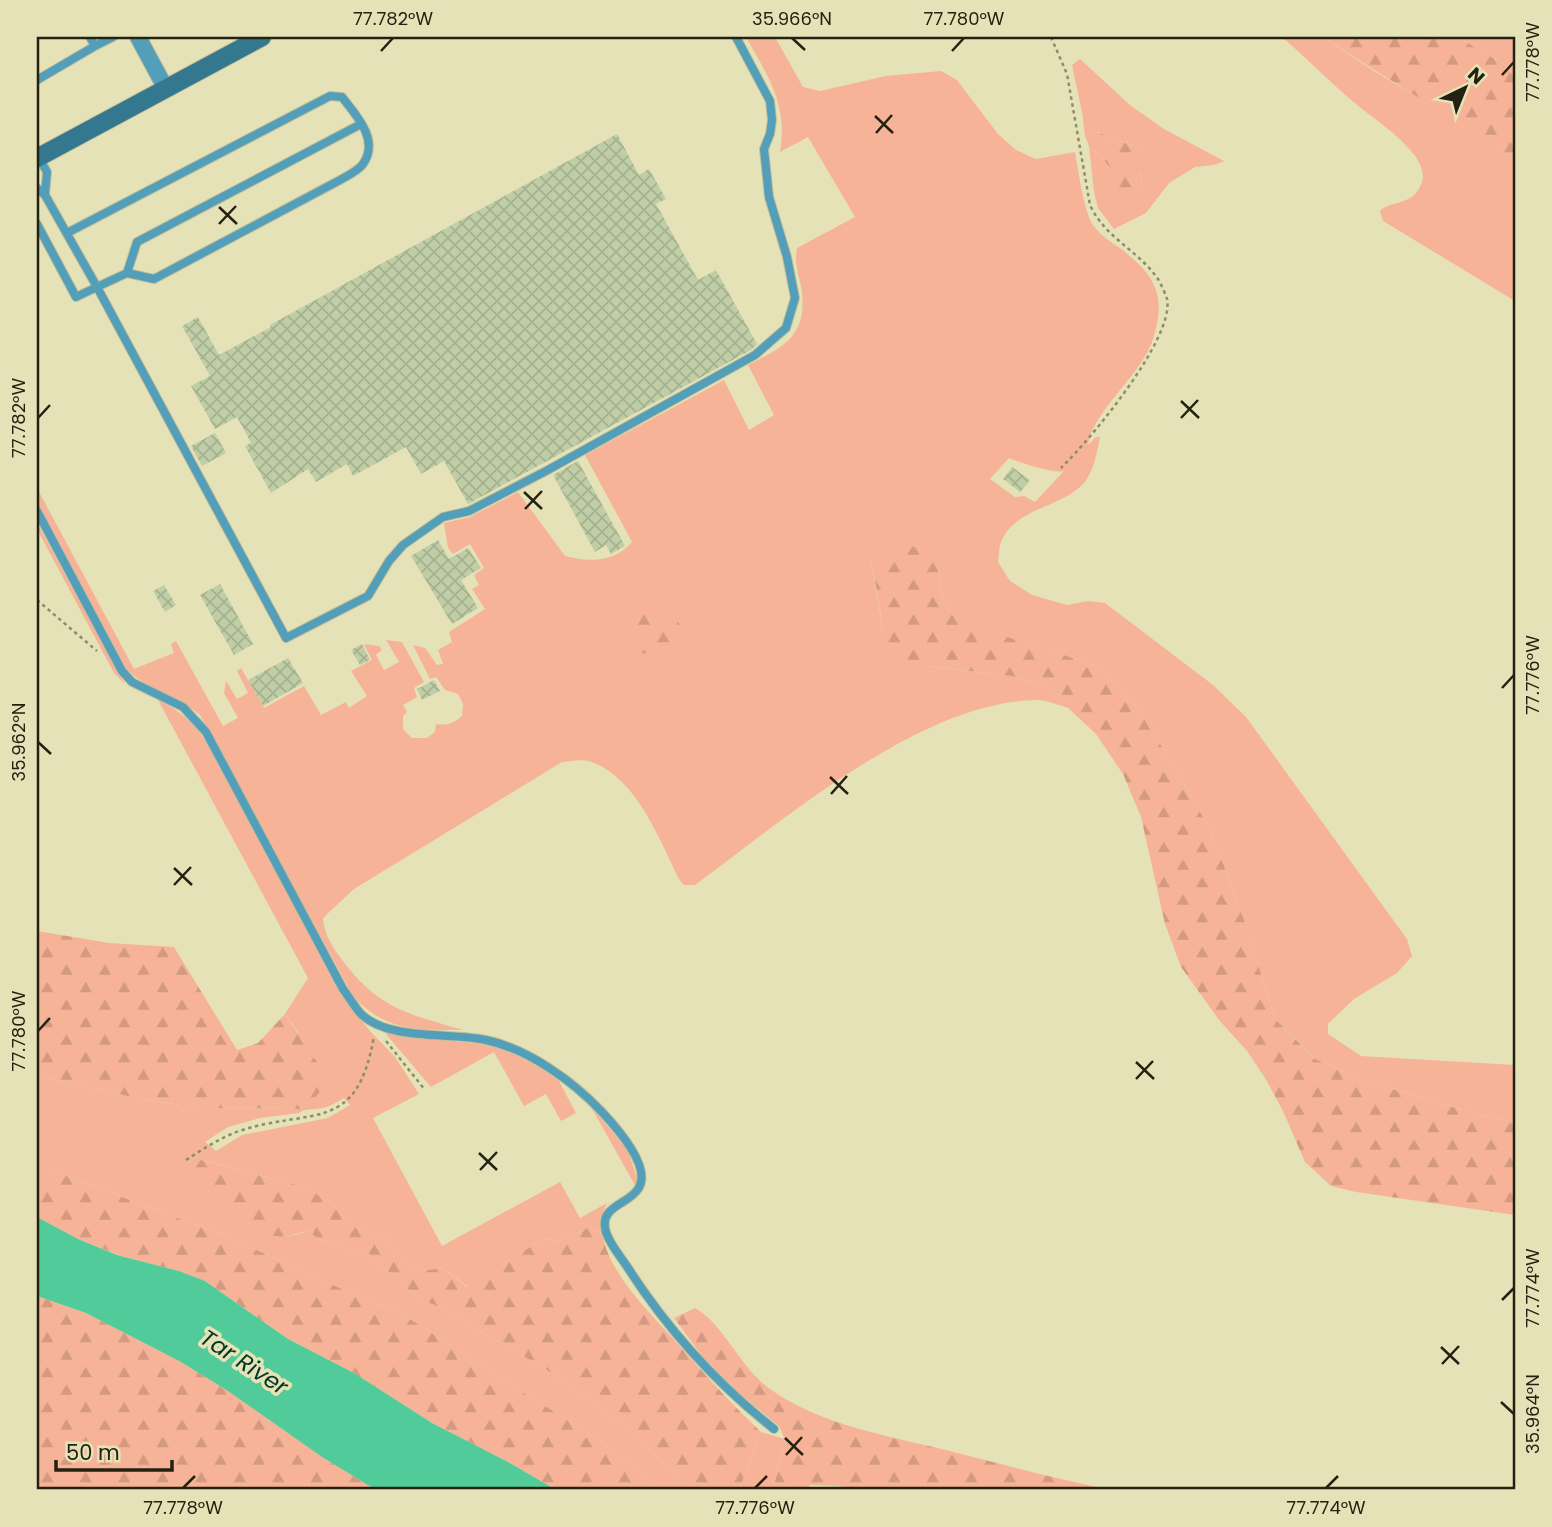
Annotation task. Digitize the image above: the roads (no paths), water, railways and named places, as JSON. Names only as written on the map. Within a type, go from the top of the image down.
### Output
[{"type":"main road","points":[[38,157],[262,37]]},
{"type":"street","points":[[138,37],[166,89]]},
{"type":"lane","points":[[90,37],[95,46]]},
{"type":"lane","points":[[37,79],[113,37]]},
{"type":"lane","points":[[37,188],[45,195],[67,233],[286,638],[368,596],[389,561],[403,545],[443,517],[469,511],[546,471],[755,355],[786,328],[795,298],[787,257],[769,197],[764,149],[772,120],[770,101],[736,37]]},
{"type":"lane","points":[[37,224],[76,297],[127,273],[154,279],[362,166],[368,155],[369,138],[342,97],[330,96],[67,233]]},
{"type":"lane","points":[[127,273],[136,242],[361,124]]},
{"type":"lane","points":[[38,157],[47,172],[45,195]]},
{"type":"lane","points":[[37,511],[122,671],[132,682],[183,707],[206,732],[343,989],[363,1016],[375,1025],[401,1031],[487,1040],[520,1052],[565,1081],[602,1112],[620,1133],[639,1162],[642,1177],[638,1189],[612,1208],[607,1215],[606,1232],[643,1293],[685,1345],[727,1390],[774,1429]]},
{"type":"water","name":"Tar River","points":[[37,1217],[78,1239],[117,1255],[179,1271],[205,1281],[288,1339],[354,1373],[432,1423],[556,1490],[376,1490],[181,1362],[86,1313],[37,1296]]}]
